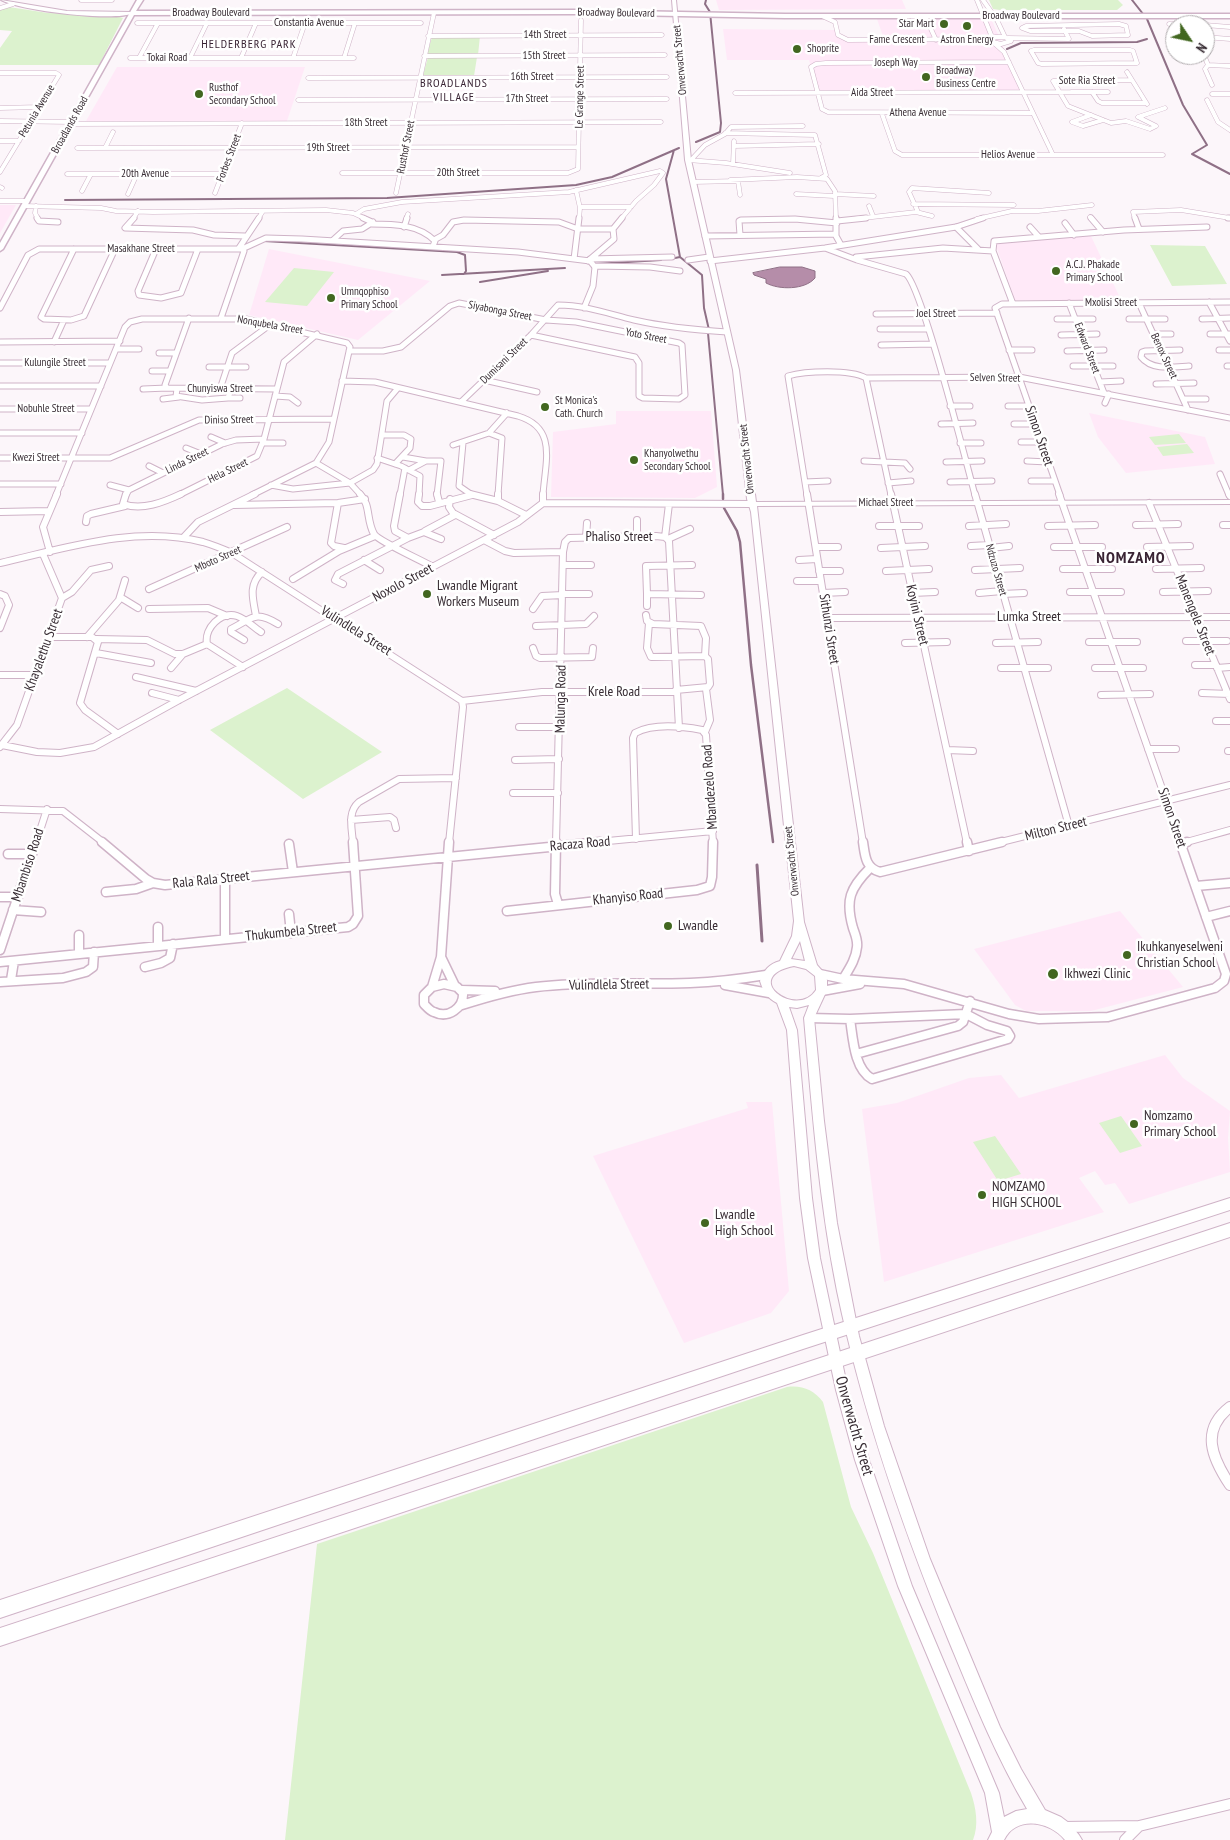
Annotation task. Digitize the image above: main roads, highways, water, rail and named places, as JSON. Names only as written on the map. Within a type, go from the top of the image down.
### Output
[{"type":"highway","points":[[0,1609],[852,1326],[1230,1204]]},
{"type":"highway","points":[[0,1637],[334,1529],[858,1352],[1230,1230]]},
{"type":"main road","name":"Broadlands Road","points":[[0,249],[140,0]]},
{"type":"main road","name":"Broadway Boulevard","points":[[132,13],[1230,16]]},
{"type":"waterway","points":[[696,142],[720,132],[721,123],[710,12],[705,4],[706,0]]},
{"type":"waterway","points":[[1132,0],[1147,19],[1183,105],[1207,145],[1192,154],[1230,174]]},
{"type":"waterway","points":[[1007,49],[1021,43],[1137,42],[1147,39]]},
{"type":"waterway","points":[[674,150],[679,148]]},
{"type":"waterway","points":[[65,200],[387,198],[576,185],[612,177],[674,150]]},
{"type":"waterway","points":[[674,150],[666,179],[680,257]]},
{"type":"waterway","points":[[264,241],[457,252],[465,255],[466,271],[464,274]]},
{"type":"waterway","points":[[670,259],[680,257]]},
{"type":"waterway","points":[[680,257],[702,275],[704,308],[709,330]]},
{"type":"waterway","points":[[595,264],[661,260]]},
{"type":"waterway","points":[[464,274],[565,268]]},
{"type":"waterway","points":[[480,282],[548,271]]},
{"type":"waterway","points":[[442,275],[464,274]]},
{"type":"waterway","points":[[708,333],[723,495]]},
{"type":"waterway","points":[[724,508],[737,531],[740,542],[751,665],[773,842]]},
{"type":"waterway","points":[[757,865],[762,941]]},
{"type":"place","name":"Star Mart","points":[[944,24]]},
{"type":"place","name":"Astron Energy","points":[[967,26]]},
{"type":"place","name":"Shoprite","points":[[797,49]]},
{"type":"place","name":"Broadway Business Centre","points":[[926,77]]},
{"type":"place","name":"Rusthof Secondary School","points":[[199,94]]},
{"type":"place","name":"A.C.J. Phakade Primary School","points":[[1056,271]]},
{"type":"place","name":"Umnqophiso Primary School","points":[[331,298]]},
{"type":"place","name":"St Monica's Cath. Church","points":[[545,407]]},
{"type":"place","name":"Khanyolwethu Secondary School","points":[[634,460]]},
{"type":"place","name":"Lwandle Migrant Workers Museum","points":[[427,594]]},
{"type":"place","name":"Lwandle","points":[[668,926]]},
{"type":"place","name":"Ikuhkanyeselweni Christian School","points":[[1127,955]]},
{"type":"place","name":"Ikhwezi Clinic","points":[[1053,974]]},
{"type":"place","name":"Nomzamo Primary School","points":[[1134,1124]]},
{"type":"place","name":"NOMZAMO HIGH SCHOOL","points":[[982,1195]]},
{"type":"place","name":"Lwandle High School","points":[[705,1223]]},
{"type":"district","name":"HELDERBERG PARK","points":[[249,45]]},
{"type":"district","name":"BROADLANDS VILLAGE","points":[[454,91]]},
{"type":"district","name":"NOMZAMO","points":[[1131,558]]}]
